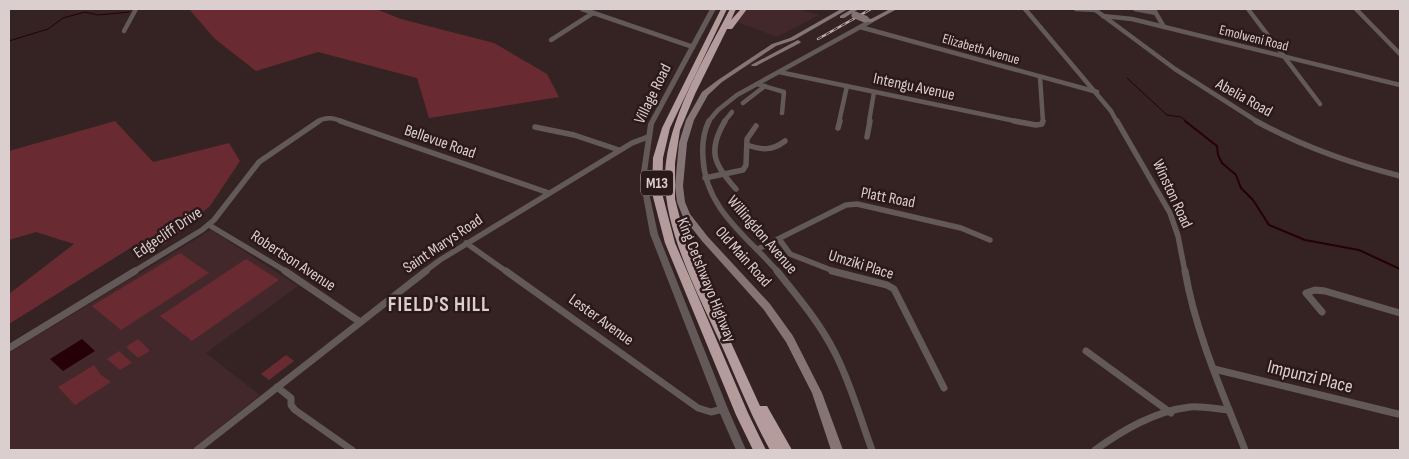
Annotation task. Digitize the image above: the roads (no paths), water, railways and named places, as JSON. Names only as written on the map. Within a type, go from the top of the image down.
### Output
[{"type":"highway","points":[[718,20],[720,9]]},
{"type":"highway","name":"King Cetshwayo Highway","points":[[724,9],[666,128],[658,158],[657,193],[670,243],[742,415],[760,450]]},
{"type":"highway","name":"King Cetshwayo Highway","points":[[733,9],[691,94],[676,130],[670,163],[670,199],[679,234],[750,397],[784,449]]},
{"type":"highway","points":[[720,38],[744,9]]},
{"type":"main road","points":[[845,12],[855,11],[870,20],[894,9]]},
{"type":"main road","name":"Old Main Road","points":[[718,83],[815,32],[845,12]]},
{"type":"main road","name":"Old Main Road","points":[[837,450],[822,407],[786,334],[767,307],[709,242],[683,208],[680,197],[679,176],[686,131],[705,94],[760,53],[845,12]]},
{"type":"main road","points":[[772,46],[774,50],[782,50]]},
{"type":"main road","points":[[760,53],[773,55]]},
{"type":"street","points":[[124,31],[136,9]]},
{"type":"street","points":[[582,9],[693,47]]},
{"type":"street","points":[[600,15],[606,9]]},
{"type":"street","name":"Village Road","points":[[713,9],[652,122],[648,137],[643,179],[654,234],[741,450]]},
{"type":"street","name":"Winston Road","points":[[1025,9],[1097,92],[1119,122],[1174,224],[1191,305],[1245,450]]},
{"type":"street","points":[[1076,9],[1095,10]]},
{"type":"street","points":[[1135,9],[1155,11],[1164,27]]},
{"type":"street","points":[[1248,9],[1320,104]]},
{"type":"street","points":[[1356,9],[1400,54]]},
{"type":"street","name":"Abelia Road","points":[[1095,10],[1195,85],[1259,121],[1327,155],[1400,176]]},
{"type":"street","points":[[550,40],[593,12]]},
{"type":"street","name":"Emolweni Road","points":[[1103,16],[1118,17],[1164,27],[1400,85]]},
{"type":"street","points":[[1110,21],[1118,17]]},
{"type":"street","name":"Willingdon Avenue","points":[[870,20],[723,105],[707,124],[703,141],[705,178],[716,204],[758,249],[809,314],[833,349],[872,450]]},
{"type":"street","name":"Elizabeth Avenue","points":[[860,27],[1097,92]]},
{"type":"street","name":"Intengu Avenue","points":[[779,72],[1032,125],[1043,123],[1040,77]]},
{"type":"street","points":[[757,84],[784,92],[782,113]]},
{"type":"street","points":[[744,103],[765,86]]},
{"type":"street","points":[[838,128],[847,86]]},
{"type":"street","points":[[867,137],[874,92]]},
{"type":"street","points":[[732,112],[726,118],[716,144],[715,159],[724,175],[736,189]]},
{"type":"street","name":"Bellevue Road","points":[[323,118],[329,117],[342,121],[549,193]]},
{"type":"street","name":"Edgecliff Drive","points":[[9,348],[172,250],[209,225],[259,162],[323,118]]},
{"type":"street","points":[[705,178],[743,170],[746,165],[747,139],[756,126]]},
{"type":"street","points":[[535,127],[574,135],[619,150]]},
{"type":"street","name":"Saint Marys Road","points":[[197,450],[428,268],[466,242],[619,150],[648,137]]},
{"type":"street","points":[[747,145],[757,149],[771,150],[785,141]]},
{"type":"street","name":"Platt Road","points":[[758,249],[846,205],[857,204],[961,228],[990,240]]},
{"type":"street","name":"Robertson Avenue","points":[[209,225],[296,278],[360,322]]},
{"type":"street","name":"Umziki Place","points":[[779,238],[790,254],[809,263],[843,275],[887,285],[894,289],[944,388]]},
{"type":"street","name":"Lester Avenue","points":[[466,242],[698,408],[711,412],[723,409]]},
{"type":"street","points":[[1322,312],[1306,293],[1315,290],[1325,291],[1400,313]]},
{"type":"street","points":[[1086,351],[1171,412]]},
{"type":"street","name":"Impunzi Place","points":[[1214,370],[1398,414]]},
{"type":"street","points":[[277,387],[291,398],[294,410],[352,450]]},
{"type":"street","points":[[1095,450],[1125,429],[1171,412],[1196,407],[1230,410]]},
{"type":"waterway","points":[[9,41],[48,29],[63,18],[85,12],[98,15],[129,12]]},
{"type":"waterway","points":[[1127,78],[1167,115],[1181,117],[1187,122]]},
{"type":"waterway","points":[[1185,121],[1217,146],[1218,155],[1222,163],[1236,175],[1241,188],[1253,200],[1269,225],[1305,240],[1359,250],[1400,269]]},
{"type":"railway","points":[[818,39],[871,9]]},
{"type":"district","name":"FIELD'S HILL","points":[[439,304]]}]
